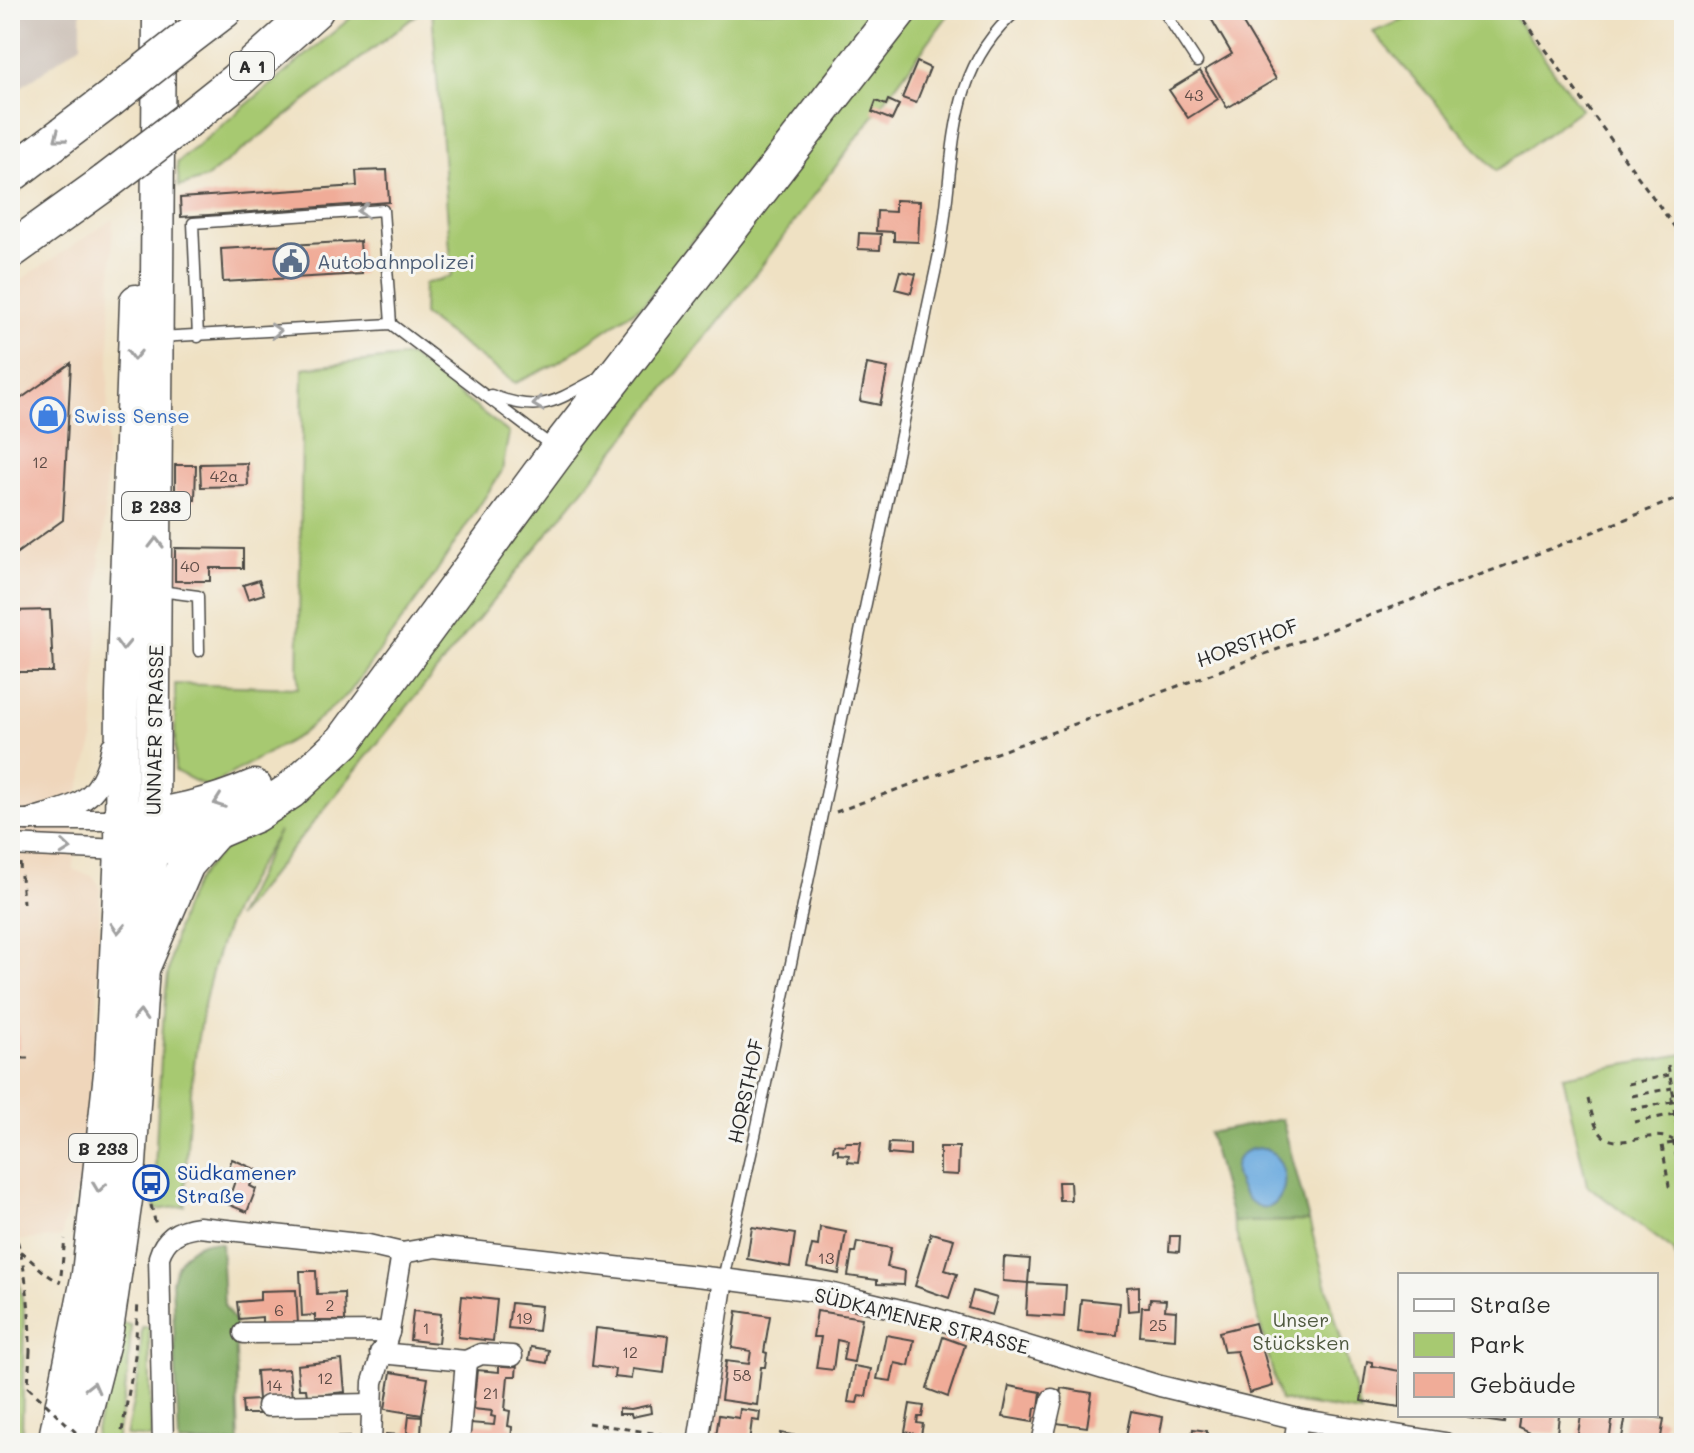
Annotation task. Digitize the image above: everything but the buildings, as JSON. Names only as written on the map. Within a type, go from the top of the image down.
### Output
[{"type":"highway","points":[[10,175],[224,10]]},
{"type":"highway","name":"A 1","points":[[10,251],[187,120],[315,10]]},
{"type":"highway","points":[[137,834],[215,831],[255,814],[290,791],[344,741],[593,381],[673,286],[883,10]]},
{"type":"highway","points":[[137,834],[265,783],[312,754],[339,727],[551,445],[899,10]]},
{"type":"highway","points":[[143,964],[186,864],[215,831]]},
{"type":"main road","name":"UNNAER STRASSE","points":[[78,1443],[107,1330],[119,1254],[129,1179],[143,964],[137,834],[122,695],[139,222],[139,10]]},
{"type":"main road","name":"UNNAER STRASSE","points":[[54,1443],[81,1321],[101,1173],[137,834],[156,591],[159,10]]},
{"type":"street","points":[[19,820],[70,809],[103,781],[122,695]]},
{"type":"street","points":[[19,820],[137,834]]},
{"type":"street","points":[[14,845],[137,834]]},
{"type":"street","name":"SÜDKAMENER STRASSE","points":[[164,1245],[187,1228],[199,1227],[368,1245],[402,1253],[436,1247],[829,1293],[934,1318],[1160,1386],[1298,1419],[1445,1443]]},
{"type":"street","points":[[163,1443],[159,1257],[164,1245]]},
{"type":"street","points":[[371,1443],[373,1382],[389,1332],[402,1253]]},
{"type":"street","points":[[698,1441],[723,1279]]},
{"type":"street","points":[[244,1333],[389,1332]]},
{"type":"street","points":[[380,1353],[466,1361],[481,1354],[512,1356]]},
{"type":"street","points":[[459,1443],[466,1361]]},
{"type":"street","points":[[1042,1443],[1052,1399]]},
{"type":"street","points":[[267,1406],[372,1404]]},
{"type":"street","points":[[1294,1443],[1298,1419]]},
{"type":"lane","name":"HORSTHOF","points":[[723,1279],[941,239],[962,92],[981,50],[1018,10]]},
{"type":"lane","points":[[1163,10],[1197,62]]},
{"type":"lane","points":[[198,337],[193,223],[367,211],[383,210],[391,324]]},
{"type":"lane","points":[[156,337],[391,324],[551,445]]},
{"type":"lane","points":[[481,391],[526,406],[546,405],[593,381]]},
{"type":"lane","points":[[156,591],[198,596],[199,651]]},
{"type":"path","points":[[1517,10],[1684,240]]},
{"type":"path","name":"HORSTHOF","points":[[821,817],[1386,610],[1682,497]]},
{"type":"path","points":[[1682,497],[1684,507]]},
{"type":"path","points":[[14,845],[23,903]]},
{"type":"path","points":[[10,1058],[32,1058]]},
{"type":"path","points":[[1668,1066],[1675,1114],[1682,1137],[1662,1145],[1669,1186],[1682,1184]]},
{"type":"path","points":[[1628,1084],[1669,1075]]},
{"type":"path","points":[[1632,1096],[1672,1088]]},
{"type":"path","points":[[1631,1109],[1684,1095]]},
{"type":"path","points":[[1588,1099],[1602,1136],[1620,1141],[1662,1135],[1673,1142],[1684,1194]]},
{"type":"path","points":[[1634,1122],[1675,1114]]},
{"type":"path","points":[[1676,1156],[1684,1154]]},
{"type":"path","points":[[149,1195],[153,1222],[164,1245]]},
{"type":"path","points":[[10,1206],[11,1228],[20,1251],[30,1313],[28,1387],[87,1443]]},
{"type":"path","points":[[10,1246],[54,1280],[61,1282]]},
{"type":"path","points":[[138,1299],[135,1356],[120,1442],[140,1443]]},
{"type":"path","points":[[588,1423],[698,1441]]},
{"type":"shaded area","points":[[10,10],[81,10],[81,44],[10,95]]},
{"type":"shaded area","points":[[113,219],[104,538],[100,552],[93,743],[75,803],[74,870],[92,876],[100,886],[98,994],[84,1190],[76,1191],[62,1237],[10,1241],[10,287]]},
{"type":"green space","points":[[360,10],[423,10],[206,178],[179,187],[177,163]]},
{"type":"green space","points":[[432,10],[872,10],[645,303],[556,364],[515,383],[423,315],[424,284],[452,276]]},
{"type":"green space","points":[[911,10],[952,10],[731,307],[236,918],[279,831],[233,911],[209,982],[191,1093],[185,1206],[155,1210],[157,1126],[168,974],[179,922],[198,879],[235,840],[261,821]]},
{"type":"green space","points":[[1430,10],[1510,10],[1581,109],[1496,171],[1373,32]]},
{"type":"green space","points":[[410,356],[509,433],[502,471],[429,583],[349,693],[300,735],[207,787],[175,771],[175,684],[298,688],[303,368]]},
{"type":"green space","points":[[1684,1054],[1684,1291],[1674,1251],[1587,1185],[1563,1076]]},
{"type":"green space","points":[[1282,1119],[1309,1221],[1233,1222],[1209,1133]]},
{"type":"green space","name":"Unser Stücksken","points":[[1309,1221],[1361,1413],[1280,1400],[1233,1222]]},
{"type":"green space","points":[[205,1242],[221,1243],[224,1305],[235,1322],[239,1443],[179,1443],[172,1280],[183,1256]]},
{"type":"green space","points":[[10,1251],[14,1252],[24,1309],[22,1443],[10,1443]]},
{"type":"green space","points":[[121,1323],[131,1325],[128,1373],[116,1443],[98,1443],[94,1439]]},
{"type":"green space","points":[[142,1327],[149,1327],[151,1438],[126,1436],[139,1374]]},
{"type":"water","points":[[1265,1148],[1276,1156],[1284,1176],[1280,1197],[1270,1207],[1259,1206],[1248,1199],[1235,1173],[1237,1161],[1246,1151]]},
{"type":"place","name":"Autobahnpolizei","points":[[291,261]]},
{"type":"place","name":"Swiss Sense","points":[[48,415]]},
{"type":"place","name":"Südkamener Straße","points":[[151,1183]]}]
